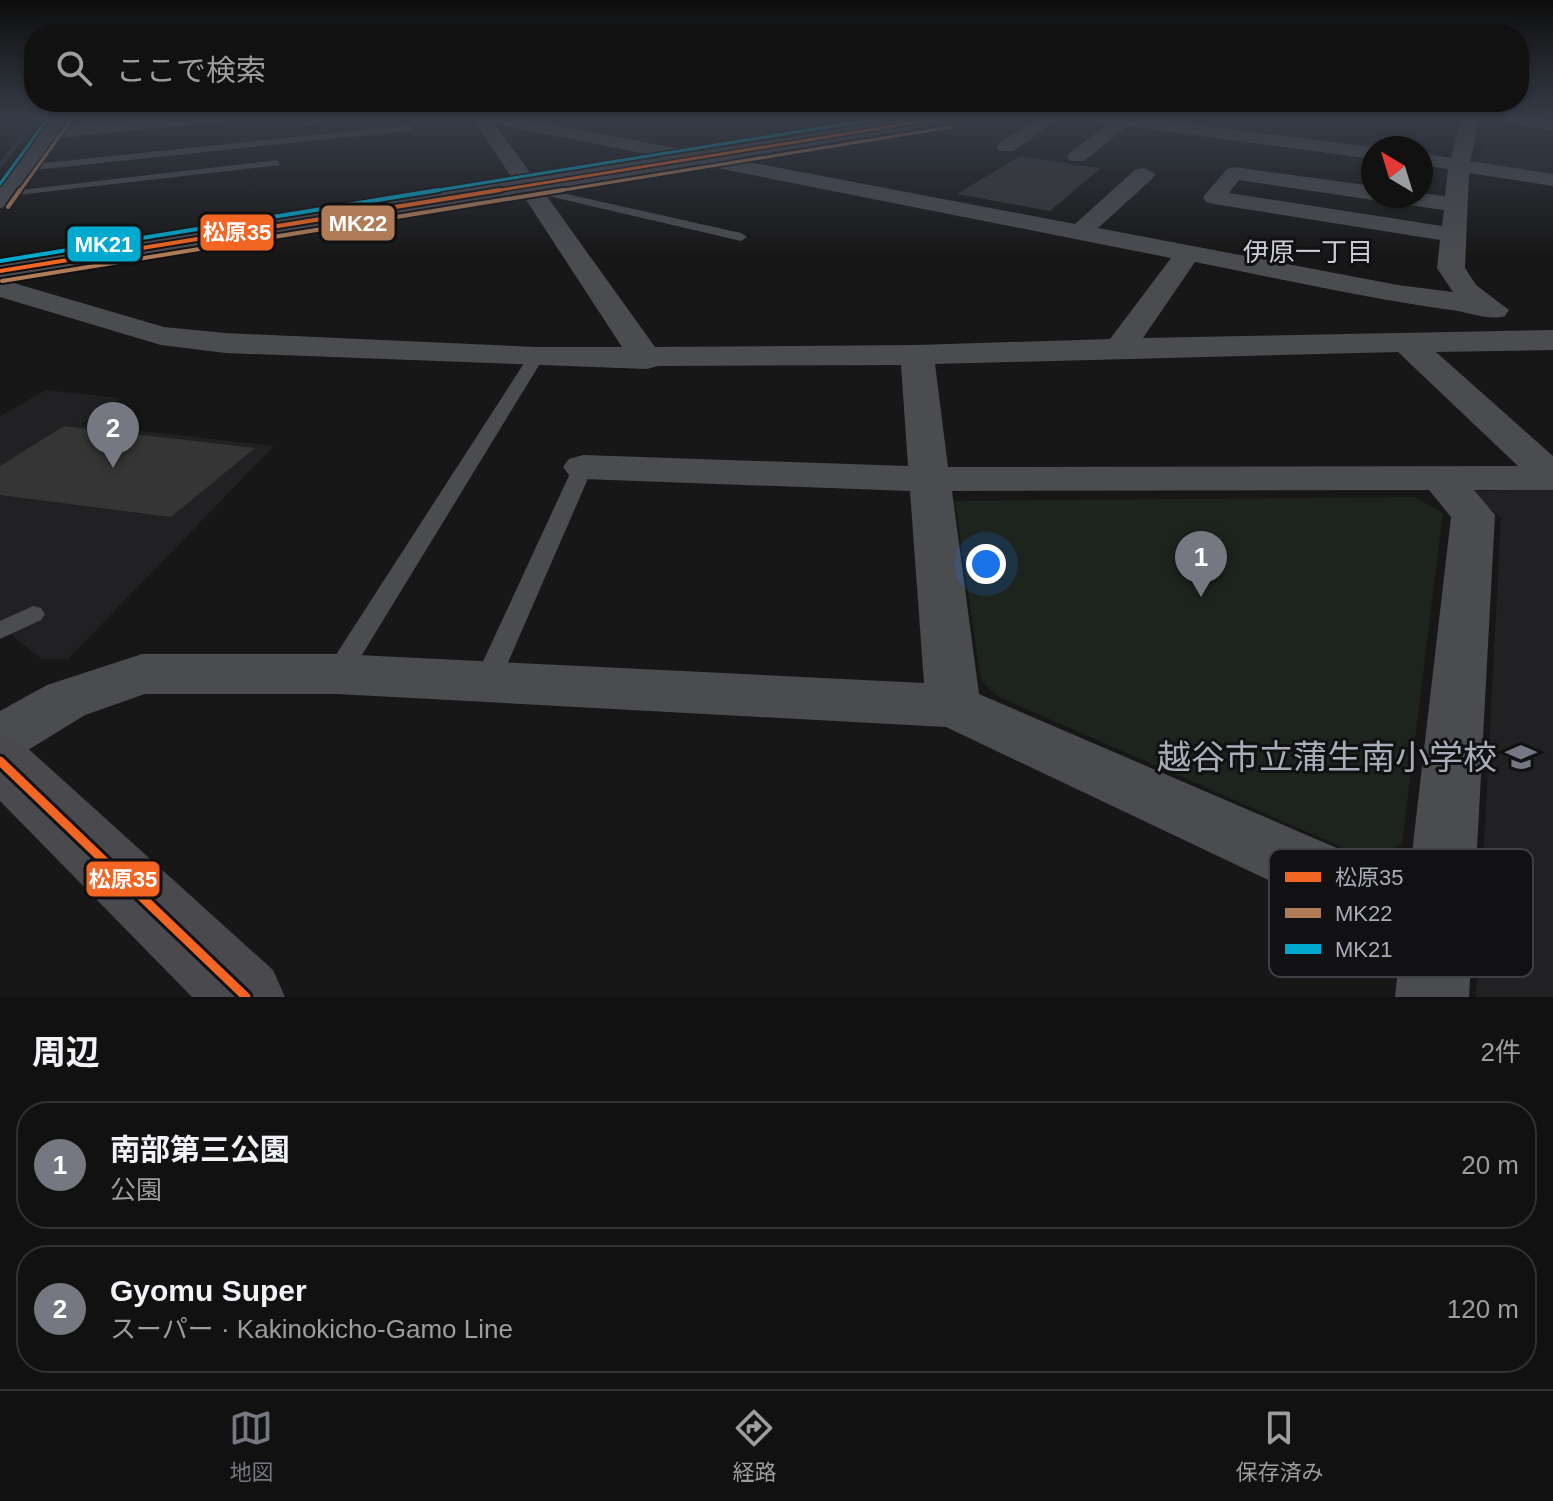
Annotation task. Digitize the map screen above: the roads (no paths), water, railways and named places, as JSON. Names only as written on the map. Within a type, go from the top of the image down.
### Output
[{"type":"main road","points":[[0,271],[669,164]]},
{"type":"main road","points":[[0,761],[246,997]]},
{"type":"street","points":[[2,198],[28,164]]},
{"type":"street","points":[[514,164],[647,359]]},
{"type":"street","points":[[730,164],[1080,232],[1187,245],[1398,294],[1488,306]]},
{"type":"street","points":[[1455,164],[1553,180]]},
{"type":"street","points":[[1459,164],[1451,268],[1466,291],[1548,340]]},
{"type":"street","points":[[1361,191],[1234,173],[1214,197],[1453,235]]},
{"type":"street","points":[[1080,232],[1144,174]]},
{"type":"street","points":[[1433,202],[1456,205]]},
{"type":"street","points":[[1120,348],[1187,245]]},
{"type":"street","points":[[0,288],[161,336],[225,343],[536,357],[647,359],[917,355],[1548,340]]},
{"type":"street","points":[[1409,345],[1553,478]]},
{"type":"street","points":[[917,355],[953,706]]},
{"type":"street","points":[[583,467],[929,479],[1553,478]]},
{"type":"street","points":[[1442,480],[1473,515],[1444,849]]},
{"type":"street","points":[[0,739],[66,700],[142,674],[337,674],[953,706],[1137,798],[1269,854]]},
{"type":"street","points":[[1432,997],[1433,977]]},
{"type":"lane","points":[[25,168],[69,164]]},
{"type":"lane","points":[[225,169],[226,164]]},
{"type":"lane","points":[[2,198],[272,164]]},
{"type":"lane","points":[[529,187],[741,237]]},
{"type":"lane","points":[[337,674],[536,357]]},
{"type":"lane","points":[[487,681],[583,467]]},
{"type":"lane","points":[[0,631],[33,614]]},
{"type":"waterway","points":[[0,167],[3,164]]},
{"type":"place","name":"Gyomu Super","points":[[113,468]]},
{"type":"place","name":"南部第三公園","points":[[1201,597]]},
{"type":"place","name":"越谷市立蒲生南小学校","points":[[1521,757]]},
{"type":"district","name":"伊原一丁目","points":[[1308,252]]}]
